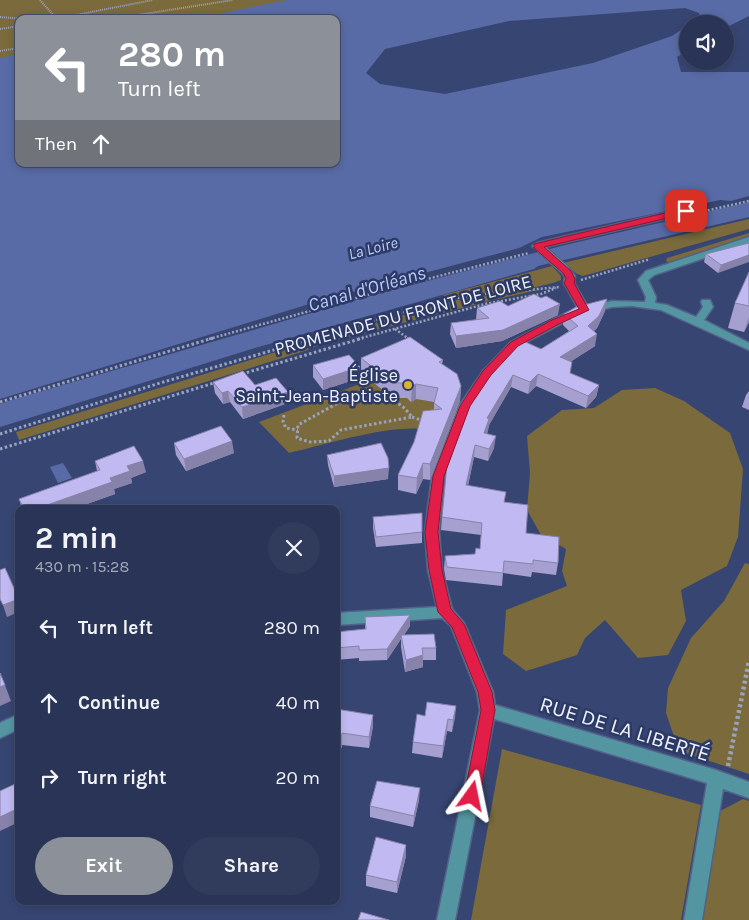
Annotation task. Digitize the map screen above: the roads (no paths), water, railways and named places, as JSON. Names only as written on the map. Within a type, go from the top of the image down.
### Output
[{"type":"street","points":[[584,310],[569,283],[570,276],[564,269],[538,250],[537,246],[686,211]]},
{"type":"street","points":[[650,304],[651,297],[643,280],[650,273],[749,240]]},
{"type":"street","points":[[697,322],[708,307],[706,302]]},
{"type":"street","points":[[446,920],[488,710],[485,692],[457,624],[445,612],[435,570],[432,532],[438,476],[465,406],[482,379],[509,348],[538,330],[584,310],[612,304],[650,304],[663,307],[749,347]]},
{"type":"street","points":[[340,619],[445,612]]},
{"type":"street","name":"RUE DE LA LIBERTÉ","points":[[488,710],[718,774],[749,790]]},
{"type":"street","points":[[0,731],[15,723]]},
{"type":"street","points":[[692,920],[718,774]]},
{"type":"water","name":"La Loire","points":[[287,0],[749,0],[749,16],[734,24],[734,15],[699,15],[699,13],[685,8],[509,21],[385,49],[366,73],[380,84],[445,94],[593,63],[672,36],[679,31],[679,56],[677,57],[681,72],[749,72],[749,196],[731,201],[720,200],[542,237],[519,248],[322,300],[0,399],[0,58],[15,55],[15,167],[340,167],[340,15],[212,15]]},
{"type":"water","points":[[749,202],[749,217],[538,266],[534,269],[255,348],[0,427],[0,404],[18,398],[374,295],[561,246]]},
{"type":"water","points":[[63,463],[72,478],[58,483],[50,467]]},
{"type":"place","name":"Église Saint-Jean-Baptiste","points":[[408,385]]},
{"type":"water label","name":"Canal d'Orléans","points":[[367,289]]}]
